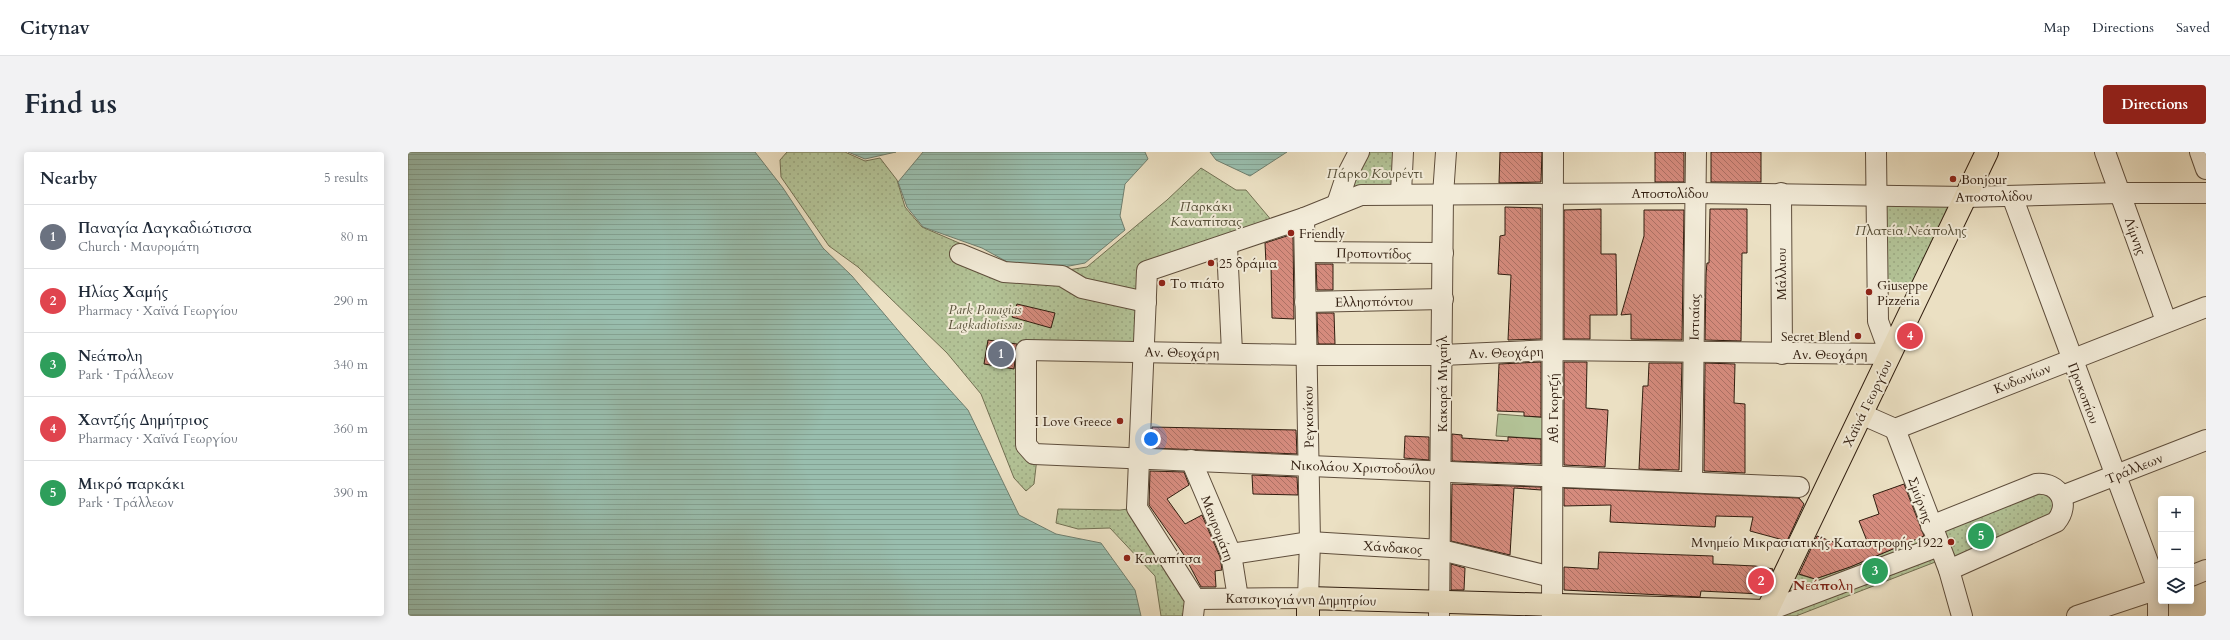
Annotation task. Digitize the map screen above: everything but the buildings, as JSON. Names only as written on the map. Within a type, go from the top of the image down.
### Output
[{"type":"main road","name":"Χαϊνά Γεωργίου","points":[[1772,615],[1861,414],[1987,152]]},
{"type":"main road","name":"Κατσικογιάννη Δημητρίου","points":[[1308,607],[1552,610],[1772,615]]},
{"type":"street","points":[[1337,204],[1346,177],[1359,152]]},
{"type":"street","points":[[1401,193],[1403,152]]},
{"type":"street","name":"Κακαρά Μιχαήλ","points":[[1439,609],[1442,471],[1443,253],[1446,152]]},
{"type":"street","name":"Αθ. Γκορτζή","points":[[1552,610],[1553,152]]},
{"type":"street","name":"Ιστιαίας","points":[[1692,482],[1696,152]]},
{"type":"street","points":[[1876,152],[1878,321],[1890,354]]},
{"type":"street","name":"Λίμνης","points":[[2104,152],[2120,192],[2166,321]]},
{"type":"street","points":[[2200,152],[2206,169]]},
{"type":"street","name":"Αποστολίδου","points":[[1146,302],[1147,271],[1227,246],[1304,218],[1360,194],[1781,193],[1966,197],[2120,192],[2206,193]]},
{"type":"street","name":"Μάλλιου","points":[[1781,193],[1782,354]]},
{"type":"street","name":"Προκοπίου","points":[[2012,196],[2071,359],[2158,586]]},
{"type":"street","name":"Ρεγκούκου","points":[[1304,218],[1310,542],[1308,607]]},
{"type":"street","points":[[1227,246],[1232,352]]},
{"type":"street","name":"Προποντίδος","points":[[1305,252],[1443,253]]},
{"type":"street","points":[[960,254],[1004,272],[1062,276],[1082,288],[1146,302],[1137,508],[1194,608]]},
{"type":"street","name":"Ελλησπόντου","points":[[1305,302],[1443,299]]},
{"type":"street","name":"Κυδωνίων","points":[[1895,429],[2166,321],[2206,307]]},
{"type":"street","name":"Αν. Θεοχάρη","points":[[1030,449],[1026,350],[1232,352],[1306,355],[1442,355],[1553,350],[1782,354],[1890,354]]},
{"type":"street","points":[[1861,414],[1895,429]]},
{"type":"street","name":"Σμύρνης","points":[[1895,429],[1965,615]]},
{"type":"street","name":"Τράλλεων","points":[[2062,496],[2206,440]]},
{"type":"street","name":"Νικολάου Χριστοδούλου","points":[[1030,449],[1138,458],[1800,487]]},
{"type":"street","name":"Μαυρομάτη","points":[[1191,460],[1231,554],[1238,598]]},
{"type":"street","points":[[1931,526],[2036,484],[2050,485],[2062,496],[2063,510],[2056,522],[1949,570]]},
{"type":"street","name":"Χάνδακος","points":[[1231,554],[1310,542],[1441,550],[1552,577]]},
{"type":"street","points":[[1772,615],[1939,546]]},
{"type":"street","points":[[2194,575],[2206,570]]},
{"type":"street","points":[[2077,616],[2158,589]]},
{"type":"street","name":"Κατσικογιάννη Δημητρίου","points":[[1194,608],[1238,598],[1308,607]]},
{"type":"street","points":[[2158,604],[2158,616]]},
{"type":"green space","name":"Park Panagias Lagkadiotissas","points":[[787,152],[845,152],[865,161],[880,158],[897,180],[905,207],[922,227],[980,252],[1005,267],[1049,273],[1087,267],[1167,200],[1201,168],[1236,190],[1246,190],[1278,228],[1147,271],[1145,351],[1026,350],[1037,458],[1034,484],[1026,491],[1014,478],[981,394],[947,353],[858,267],[829,246],[781,177],[780,160]]},
{"type":"green space","name":"Πάρκο Κουρέντι","points":[[1359,152],[1403,152],[1401,193],[1361,195],[1346,177]]},
{"type":"green space","name":"Πλατεία Νεάπολης","points":[[1876,194],[1966,197],[1919,295],[1877,279]]},
{"type":"green space","points":[[1498,414],[1549,418],[1548,439],[1496,436]]},
{"type":"green space","points":[[2036,484],[2063,510],[1949,570],[1943,559],[1796,616],[1784,616],[1767,611],[1786,571],[1815,579],[1850,567],[1933,532]]},
{"type":"green space","points":[[1137,508],[1193,616],[1161,616],[1155,576],[1110,528],[1078,529],[1056,523],[1058,509],[1120,510]]},
{"type":"shaded area","points":[[408,152],[755,152],[783,188],[823,248],[852,276],[930,368],[968,410],[1019,515],[1056,534],[1101,543],[1135,590],[1141,616],[408,616]]},
{"type":"shaded area","points":[[848,152],[896,152],[865,159]]},
{"type":"shaded area","points":[[923,152],[1145,152],[1148,159],[1125,184],[1120,216],[1125,230],[1085,263],[1048,270],[1011,264],[982,248],[923,227],[907,207],[898,182]]},
{"type":"shaded area","points":[[1210,152],[1287,152],[1250,176],[1216,160]]},
{"type":"place","name":"Bonjour","points":[[1953,179]]},
{"type":"place","name":"Friendly","points":[[1291,233]]},
{"type":"place","name":"25 δράμια","points":[[1211,263]]},
{"type":"place","name":"Το πιάτο","points":[[1162,283]]},
{"type":"place","name":"Giuseppe Pizzeria","points":[[1869,292]]},
{"type":"place","name":"Secret Blend","points":[[1858,336]]},
{"type":"place","name":"Χαντζής Δημήτριος","points":[[1910,336]]},
{"type":"place","name":"Παναγία Λαγκαδιώτισσα","points":[[1001,354]]},
{"type":"place","name":"I Love Greece","points":[[1120,421]]},
{"type":"place","name":"Μικρό παρκάκι","points":[[1981,536]]},
{"type":"place","name":"Μνημείο Μικρασιατικής Καταστροφής 1922","points":[[1951,542]]},
{"type":"place","name":"Καναπίτσα","points":[[1127,558]]},
{"type":"place","name":"Νεάπολη","points":[[1875,571]]},
{"type":"place","name":"Ηλίας Χαμής","points":[[1761,581]]},
{"type":"district","name":"Νεάπολη","points":[[1823,585]]},
{"type":"park label","name":"Παρκάκι Καναπίτσας","points":[[1206,214]]}]
